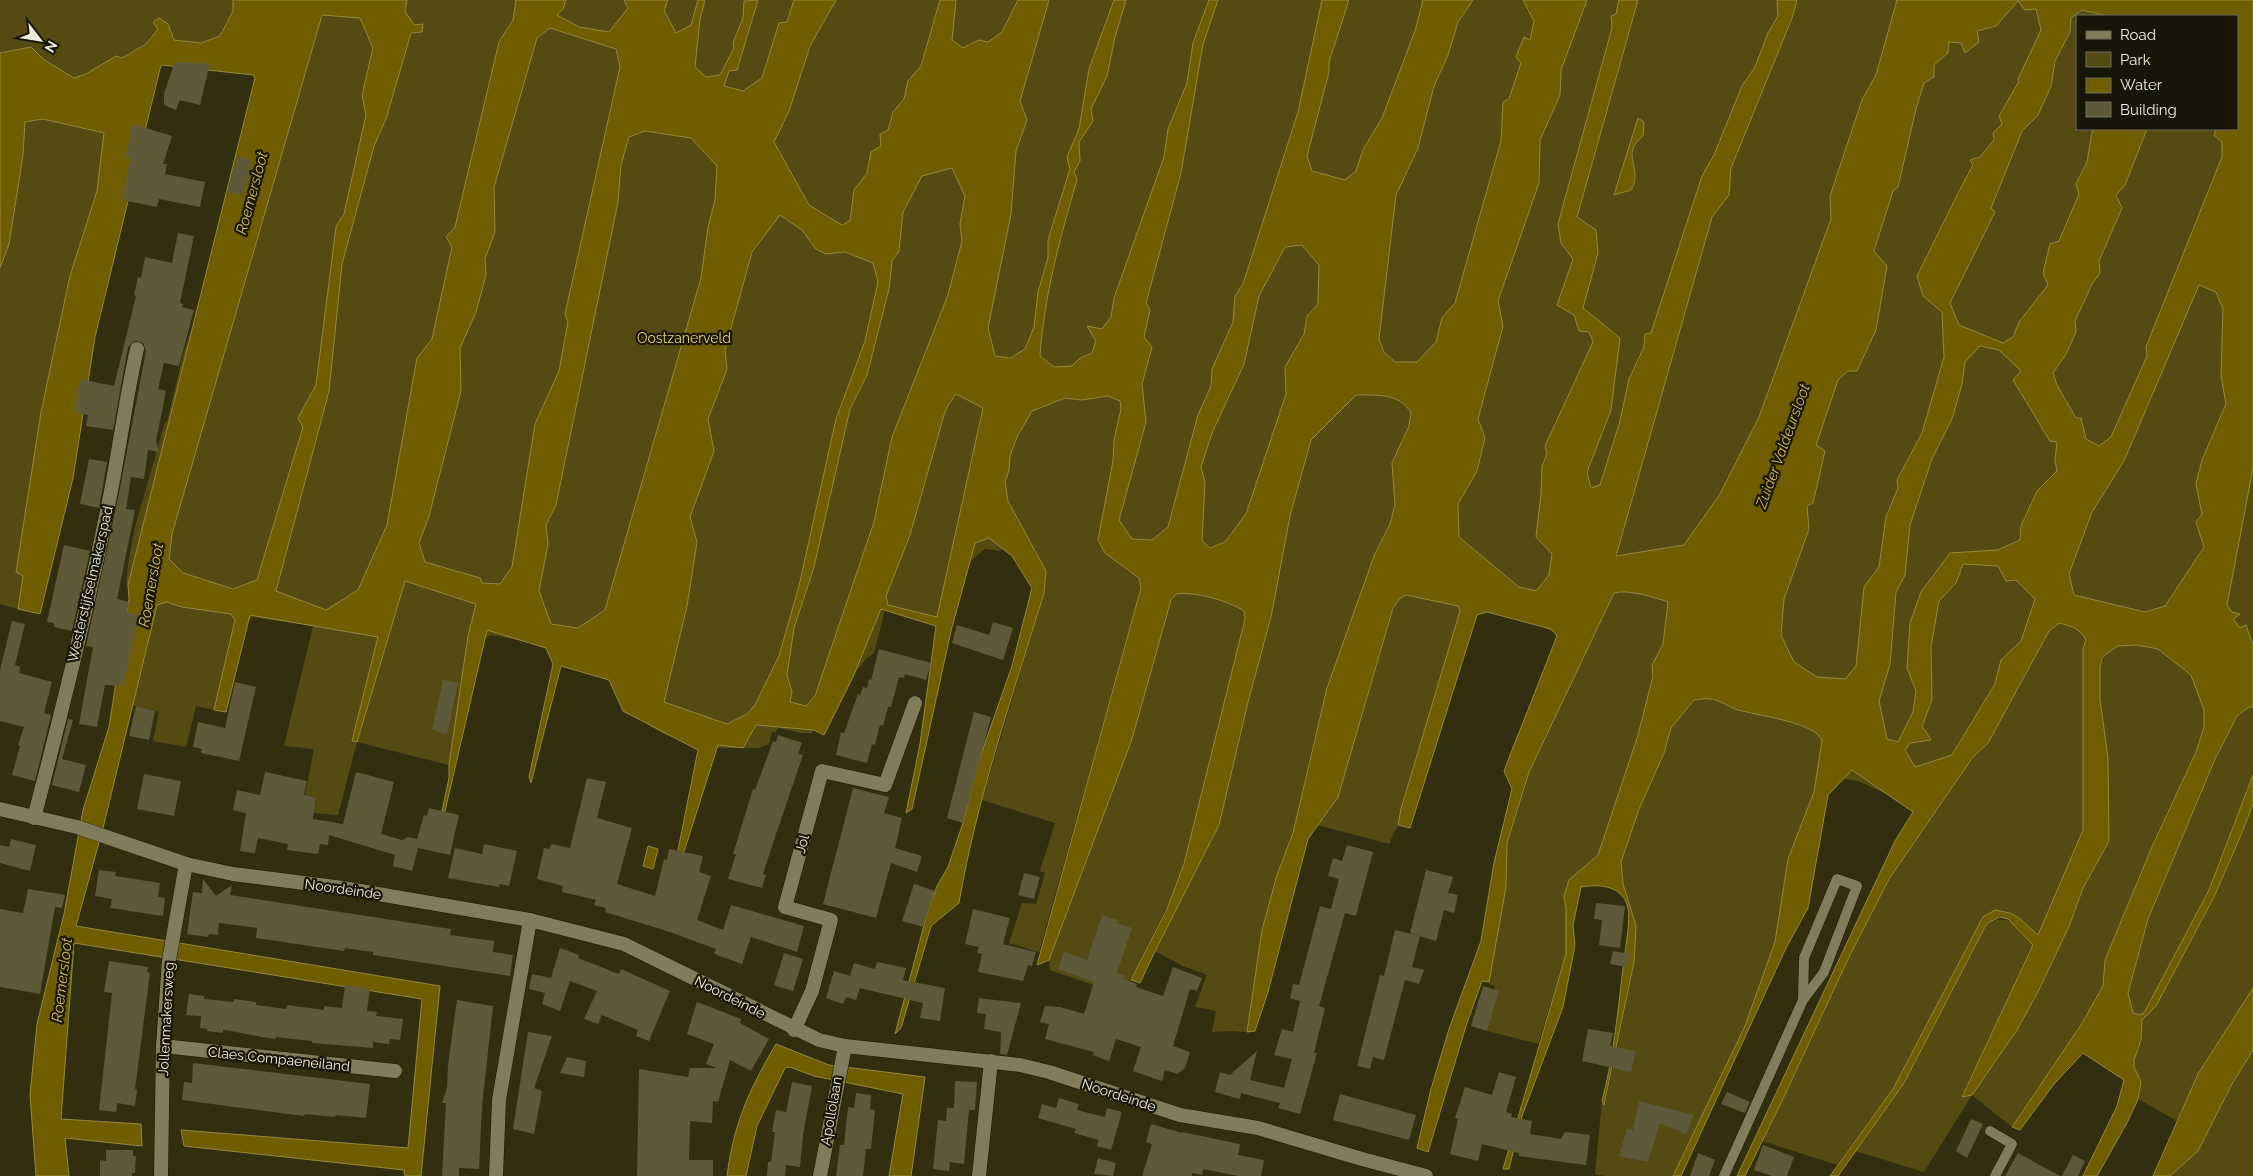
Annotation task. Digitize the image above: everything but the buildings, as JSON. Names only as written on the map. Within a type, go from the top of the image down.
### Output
[{"type":"street","name":"Westerstijfselmakerspad","points":[[34,818],[59,722],[108,506],[127,393],[137,349]]},
{"type":"street","name":"Jol","points":[[794,1030],[812,991],[831,920],[785,906],[822,771],[884,785],[915,703]]},
{"type":"street","name":"Noordeinde","points":[[0,809],[77,827],[186,864],[233,874],[343,888],[530,920],[624,944],[794,1030],[818,1040],[844,1046],[991,1062],[1049,1072],[1180,1114],[1258,1128],[1426,1176]]},
{"type":"street","name":"Jollenmakersweg","points":[[161,1176],[163,1046],[169,960],[186,864]]},
{"type":"street","points":[[496,1176],[499,1100],[530,920]]},
{"type":"street","name":"Claes Compaeneiland","points":[[163,1046],[395,1071]]},
{"type":"street","name":"Apollolaan","points":[[820,1176],[844,1046]]},
{"type":"street","points":[[979,1176],[991,1062]]},
{"type":"lane","points":[[1724,1176],[1803,1000],[1824,972],[1857,886],[1837,879],[1804,958],[1803,1000]]},
{"type":"lane","points":[[1990,1131],[2012,1144],[1995,1176]]},
{"type":"green space","points":[[0,0],[233,0],[233,11],[221,36],[201,43],[174,40],[168,24],[158,28],[146,44],[122,58],[116,56],[86,74],[74,78],[43,59],[31,47],[0,53]]},
{"type":"green space","name":"Oostzanerveld","points":[[238,0],[2253,0],[2253,775],[2209,890],[2144,1013],[2140,1015],[2132,1013],[2128,993],[2148,919],[2215,759],[2237,716],[2197,689],[2204,710],[2204,727],[2196,752],[2152,847],[2105,960],[2103,986],[2081,1025],[2012,1127],[1972,1095],[2017,1030],[2038,992],[2070,924],[2083,888],[2109,841],[2108,758],[2099,683],[2100,667],[2106,654],[2086,640],[2083,648],[2083,830],[2038,936],[2014,916],[1983,917],[1893,1089],[1837,1165],[1762,1141],[1854,944],[1888,880],[1903,856],[1954,786],[1929,814],[1858,781],[1846,779],[1832,770],[1820,757],[1814,792],[1788,859],[1775,942],[1746,1026],[1673,1176],[1604,1176],[1595,1174],[1602,1101],[1605,1105],[1633,969],[1636,926],[1623,884],[1621,862],[1639,809],[1664,753],[1671,728],[1694,700],[1710,699],[1716,701],[1711,696],[1644,710],[1638,735],[1598,855],[1569,880],[1564,896],[1566,909],[1566,954],[1538,1044],[1484,1030],[1495,986],[1489,984],[1489,982],[1506,887],[1507,843],[1525,787],[1505,771],[1517,736],[1549,670],[1559,635],[1531,621],[1510,614],[1458,606],[1460,611],[1401,809],[1398,825],[1389,844],[1318,825],[1338,797],[1393,608],[1399,599],[1370,567],[1315,736],[1293,833],[1277,875],[1262,930],[1247,1032],[1212,1032],[1216,1011],[1195,1007],[1207,975],[1183,966],[1155,951],[1219,825],[1248,702],[1271,617],[1244,612],[1245,619],[1184,864],[1175,891],[1123,995],[1050,970],[1049,960],[1132,739],[1141,588],[1039,952],[1009,943],[1022,903],[1036,904],[1045,873],[1040,871],[1055,823],[982,800],[1044,593],[1046,571],[1015,532],[1000,551],[985,549],[945,582],[937,617],[934,617],[932,625],[885,610],[874,653],[856,671],[812,733],[801,733],[779,728],[772,732],[769,744],[759,748],[711,748],[705,750],[664,734],[642,721],[626,687],[584,669],[564,668],[556,661],[553,651],[540,644],[492,635],[488,636],[482,644],[468,636],[449,765],[357,742],[338,815],[314,813],[316,797],[305,795],[314,749],[284,746],[313,626],[253,617],[234,625],[214,710],[196,706],[186,747],[153,741],[159,712],[132,705],[156,607],[133,598],[126,584],[135,527],[165,422],[167,422],[183,355],[237,201],[262,84]]},
{"type":"green space","points":[[43,119],[104,133],[97,191],[70,276],[41,412],[16,572],[23,576],[18,609],[0,604],[0,268],[9,244],[23,155],[25,121]]},
{"type":"green space","points":[[2253,804],[2253,988],[2198,1074],[2177,1121],[2138,1099],[2141,1082],[2134,1067],[2134,1060],[2141,1040],[2142,1020],[2148,1013],[2241,835]]},
{"type":"green space","points":[[2002,919],[2018,928],[2034,945],[1962,1096],[1972,1095],[1924,1172],[1855,1151],[1904,1083],[1987,923]]},
{"type":"green space","points":[[2253,1050],[2253,1176],[2170,1176],[2198,1151],[2232,1084]]},
{"type":"water","points":[[233,0],[407,0],[405,11],[414,25],[423,24],[422,32],[411,33],[386,119],[374,146],[342,264],[329,391],[276,591],[326,610],[358,590],[387,525],[417,358],[432,339],[452,247],[446,237],[455,227],[499,42],[513,20],[516,0],[566,0],[563,9],[557,15],[579,27],[609,32],[628,8],[624,0],[668,0],[664,10],[676,33],[691,25],[698,0],[705,0],[700,19],[695,67],[706,77],[720,75],[734,48],[733,43],[743,18],[744,1],[758,0],[737,70],[729,71],[724,86],[743,91],[762,78],[779,23],[787,22],[794,0],[836,0],[810,46],[789,111],[774,142],[809,205],[842,225],[850,221],[854,190],[867,173],[871,152],[881,146],[880,134],[888,130],[893,112],[904,99],[908,81],[921,66],[940,0],[956,0],[952,40],[963,48],[979,40],[988,42],[1002,32],[1018,0],[1049,0],[1020,101],[1027,120],[1016,151],[1011,214],[988,328],[995,356],[1010,358],[1025,349],[1034,327],[1038,292],[1048,258],[1048,240],[1070,169],[1067,157],[1079,129],[1089,69],[1114,0],[1126,0],[1115,37],[1107,76],[1091,109],[1093,121],[1079,142],[1080,161],[1074,172],[1077,180],[1049,289],[1040,356],[1054,367],[1072,366],[1080,358],[1092,353],[1096,341],[1087,326],[1102,329],[1111,317],[1114,298],[1164,157],[1168,129],[1187,83],[1193,43],[1209,0],[1218,0],[1203,44],[1181,173],[1146,303],[1150,310],[1144,337],[1152,347],[1142,384],[1146,422],[1119,520],[1132,539],[1152,540],[1168,527],[1198,415],[1211,386],[1212,369],[1233,322],[1235,296],[1243,284],[1298,112],[1322,0],[1349,0],[1329,62],[1329,72],[1307,156],[1312,171],[1345,180],[1356,171],[1363,150],[1382,118],[1415,31],[1423,0],[1473,0],[1458,22],[1448,55],[1434,86],[1418,148],[1396,195],[1379,339],[1384,352],[1395,362],[1417,362],[1436,342],[1442,318],[1455,303],[1501,141],[1503,102],[1509,99],[1521,63],[1516,57],[1524,37],[1530,40],[1534,21],[1523,0],[1587,0],[1561,70],[1560,95],[1540,140],[1539,183],[1498,301],[1503,326],[1478,419],[1485,438],[1477,471],[1458,504],[1459,537],[1519,587],[1536,591],[1549,575],[1552,554],[1536,537],[1542,466],[1547,454],[1545,446],[1593,342],[1589,332],[1579,331],[1574,315],[1557,305],[1573,259],[1561,243],[1558,224],[1612,28],[1611,16],[1616,14],[1619,0],[1638,0],[1577,217],[1596,230],[1598,253],[1583,308],[1620,338],[1611,410],[1587,472],[1591,488],[1600,485],[1620,421],[1629,379],[1644,347],[1645,334],[1651,333],[1702,176],[1714,155],[1742,86],[1755,67],[1768,33],[1778,16],[1777,0],[1797,0],[1792,18],[1731,168],[1729,195],[1712,217],[1616,556],[1684,545],[1720,494],[1759,417],[1831,219],[1830,196],[1862,100],[1876,75],[1897,0],[2253,0],[2253,468],[2227,605],[2232,612],[2240,614],[2233,619],[2240,628],[2246,625],[2253,645],[2253,707],[2249,707],[2237,716],[2215,759],[2148,919],[2128,993],[2133,1013],[2140,1015],[2144,1013],[2209,890],[2253,775],[2253,804],[2214,897],[2156,1006],[2142,1020],[2141,1040],[2134,1060],[2134,1067],[2141,1082],[2138,1099],[2128,1121],[2097,1176],[2083,1176],[2117,1106],[2124,1080],[2083,1053],[2054,1084],[2020,1130],[2012,1127],[2081,1025],[2103,986],[2105,960],[2152,847],[2196,752],[2204,727],[2204,710],[2191,675],[2158,649],[2137,645],[2118,646],[2106,654],[2102,659],[2100,667],[2100,699],[2108,758],[2109,841],[2083,888],[2070,924],[2038,992],[2017,1030],[1972,1095],[1962,1097],[2033,945],[2008,919],[2000,917],[1987,923],[1904,1083],[1838,1176],[1830,1176],[1893,1089],[1983,917],[1995,910],[2010,913],[2019,918],[2038,935],[2083,830],[2083,648],[2086,640],[2078,630],[2059,623],[2049,631],[1988,743],[1973,757],[1889,879],[1849,957],[1745,1176],[1737,1176],[1895,841],[1913,812],[1852,770],[1828,795],[1808,908],[1786,948],[1681,1176],[1673,1176],[1745,1026],[1775,942],[1788,859],[1814,792],[1822,741],[1818,734],[1797,724],[1735,709],[1708,699],[1694,700],[1671,728],[1664,753],[1639,809],[1621,862],[1623,884],[1636,926],[1634,962],[1604,1105],[1602,1101],[1610,1067],[1629,913],[1625,900],[1616,890],[1602,886],[1588,886],[1581,887],[1573,925],[1575,945],[1563,1007],[1522,1116],[1509,1169],[1503,1169],[1566,954],[1566,909],[1564,896],[1569,880],[1598,855],[1638,735],[1653,676],[1652,665],[1663,644],[1668,602],[1655,598],[1633,593],[1614,593],[1529,772],[1507,843],[1506,887],[1489,982],[1482,981],[1466,1026],[1428,1152],[1417,1148],[1431,1089],[1449,1029],[1481,941],[1494,863],[1512,789],[1504,771],[1557,636],[1551,629],[1487,612],[1477,615],[1410,828],[1398,825],[1401,809],[1460,611],[1458,606],[1406,595],[1399,599],[1393,608],[1338,797],[1308,839],[1268,992],[1255,1031],[1247,1032],[1262,930],[1277,875],[1293,833],[1327,688],[1374,556],[1390,524],[1395,505],[1392,463],[1409,426],[1411,413],[1401,402],[1387,396],[1356,395],[1311,440],[1290,516],[1271,617],[1248,702],[1219,825],[1140,983],[1131,980],[1167,909],[1184,864],[1245,619],[1244,611],[1221,600],[1201,595],[1176,594],[1171,600],[1132,739],[1049,960],[1037,965],[1141,588],[1139,578],[1105,553],[1098,540],[1113,461],[1114,440],[1121,409],[1120,401],[1108,396],[1081,400],[1065,398],[1032,411],[1017,437],[1010,456],[1009,470],[1005,482],[1008,501],[1046,571],[1044,593],[986,785],[959,903],[931,926],[901,1028],[895,1034],[927,914],[937,886],[948,867],[963,823],[978,763],[1012,666],[1032,588],[1012,556],[989,538],[975,543],[951,631],[912,809],[906,813],[920,744],[936,626],[881,609],[853,677],[824,735],[814,730],[756,725],[743,748],[718,745],[681,861],[676,860],[698,750],[623,711],[609,680],[561,666],[531,783],[529,777],[553,664],[546,648],[487,630],[445,811],[442,811],[449,778],[449,765],[468,636],[476,604],[405,581],[357,742],[352,741],[378,637],[250,615],[226,712],[214,710],[235,620],[231,614],[182,607],[167,602],[157,605],[103,828],[76,926],[440,986],[421,1176],[405,1176],[404,1170],[184,1146],[181,1130],[408,1148],[422,999],[74,943],[61,1119],[141,1124],[142,1146],[65,1138],[69,1176],[36,1176],[30,1095],[37,1024],[64,914],[83,810],[109,727],[129,599],[128,585],[255,78],[253,75],[162,65],[160,69],[95,337],[73,478],[40,614],[18,609],[23,576],[16,572],[41,412],[70,276],[97,191],[104,133],[43,119],[25,122],[23,155],[9,244],[0,268],[0,53],[31,47],[43,59],[74,78],[86,74],[116,56],[122,58],[146,44],[158,29],[153,22],[159,18],[168,24],[174,40],[201,43],[220,36],[233,11]],"holes":[[[2018,1],[2025,10],[2036,9],[2041,30],[2018,79],[2019,81],[1999,116],[2002,124],[1993,133],[1994,140],[1980,157],[1970,160],[1973,165],[1917,276],[1923,296],[1942,312],[1944,357],[1922,433],[1897,480],[1898,488],[1886,517],[1879,567],[1864,587],[1856,666],[1845,679],[1817,677],[1794,662],[1781,635],[1784,599],[1809,529],[1807,506],[1813,503],[1825,451],[1816,445],[1838,380],[1848,371],[1857,371],[1876,330],[1887,266],[1874,251],[1893,191],[1898,187],[1924,83],[1934,77],[1934,65],[1948,53],[1949,42],[1961,43],[1965,53],[1979,42],[1977,31],[1996,26]],[[2082,10],[2104,15],[2238,15],[2238,130],[2216,130],[2214,135],[2222,142],[2222,157],[2146,347],[2147,356],[2111,437],[2099,446],[2086,439],[2081,418],[2076,418],[2057,385],[2053,373],[2066,354],[2076,332],[2075,321],[2092,284],[2100,273],[2099,261],[2122,208],[2116,195],[2125,185],[2147,130],[2095,130],[2092,132],[2087,162],[2076,184],[2079,194],[2059,241],[2050,244],[2043,273],[2048,285],[2019,322],[2013,337],[2003,343],[1959,325],[1950,303],[1995,212],[1991,208],[2022,131],[2038,115],[2051,86],[2055,61],[2070,32],[2071,18]],[[322,15],[360,18],[373,48],[362,95],[366,115],[344,214],[336,227],[316,385],[298,418],[303,427],[257,580],[233,589],[183,573],[169,559],[172,534]],[[550,28],[616,49],[620,67],[565,314],[568,322],[559,371],[535,424],[512,567],[500,584],[482,583],[480,578],[425,562],[419,543],[429,516],[461,391],[460,348],[476,312],[486,275],[485,259],[495,232],[494,187],[537,38]],[[645,131],[691,138],[717,166],[715,200],[708,227],[701,278],[605,610],[578,628],[551,624],[539,591],[548,544],[546,525],[556,505],[618,202],[621,165],[629,137]],[[952,168],[965,196],[960,224],[962,241],[948,295],[892,437],[874,522],[815,696],[806,706],[790,702],[792,692],[787,675],[794,628],[814,567],[850,409],[867,375],[889,289],[892,261],[899,251],[903,212],[922,176]],[[780,215],[802,230],[816,249],[826,254],[845,252],[873,263],[878,282],[865,341],[836,419],[799,586],[779,656],[755,705],[747,714],[727,724],[664,702],[687,606],[697,542],[690,517],[714,451],[708,419],[727,369],[725,350],[752,252]],[[1302,245],[1319,265],[1318,304],[1307,316],[1304,334],[1285,367],[1286,394],[1246,514],[1225,542],[1210,548],[1202,541],[1205,483],[1201,467],[1212,433],[1244,364],[1259,296],[1285,247]],[[2199,285],[2216,292],[2223,309],[2221,376],[2226,404],[2202,460],[2196,484],[2202,514],[2196,522],[2204,547],[2165,606],[2145,612],[2074,595],[2069,574],[2092,512],[2124,461]],[[1980,346],[1999,350],[2021,371],[2013,380],[2050,441],[2057,442],[2055,460],[2057,471],[2037,491],[2021,526],[2020,540],[1998,550],[1950,553],[1921,592],[1910,623],[1907,668],[1916,691],[1913,712],[1898,742],[1887,739],[1879,701],[1890,664],[1896,592],[1905,575],[1910,525],[1932,459],[1952,419],[1962,384],[1965,362]],[[956,394],[983,408],[937,617],[888,605],[886,596],[910,535],[944,415]],[[1963,564],[1998,566],[2006,581],[2016,580],[2035,599],[2021,641],[2001,660],[1995,684],[1952,755],[1915,767],[1905,750],[1910,743],[1931,740],[1922,726],[1932,700],[1931,647],[1939,601],[1956,583]]]},
{"type":"water","points":[[1638,118],[1644,122],[1643,136],[1636,143],[1632,155],[1635,175],[1634,182],[1631,190],[1614,195]]},
{"type":"water","points":[[648,846],[658,849],[653,869],[643,866]]},
{"type":"water","points":[[2253,988],[2253,1050],[2232,1084],[2198,1151],[2170,1176],[2153,1176],[2198,1074]]},
{"type":"water","points":[[776,1044],[829,1065],[925,1077],[911,1176],[889,1176],[903,1094],[814,1076],[790,1067],[785,1068],[757,1126],[746,1176],[727,1176],[738,1123],[750,1092]]},
{"type":"water label","name":"Roemersloot","points":[[252,193]]},
{"type":"water label","name":"Zuider Valdeursloot","points":[[1783,446]]},
{"type":"water label","name":"Roemersloot","points":[[151,585]]},
{"type":"water label","name":"Roemersloot","points":[[62,980]]}]
